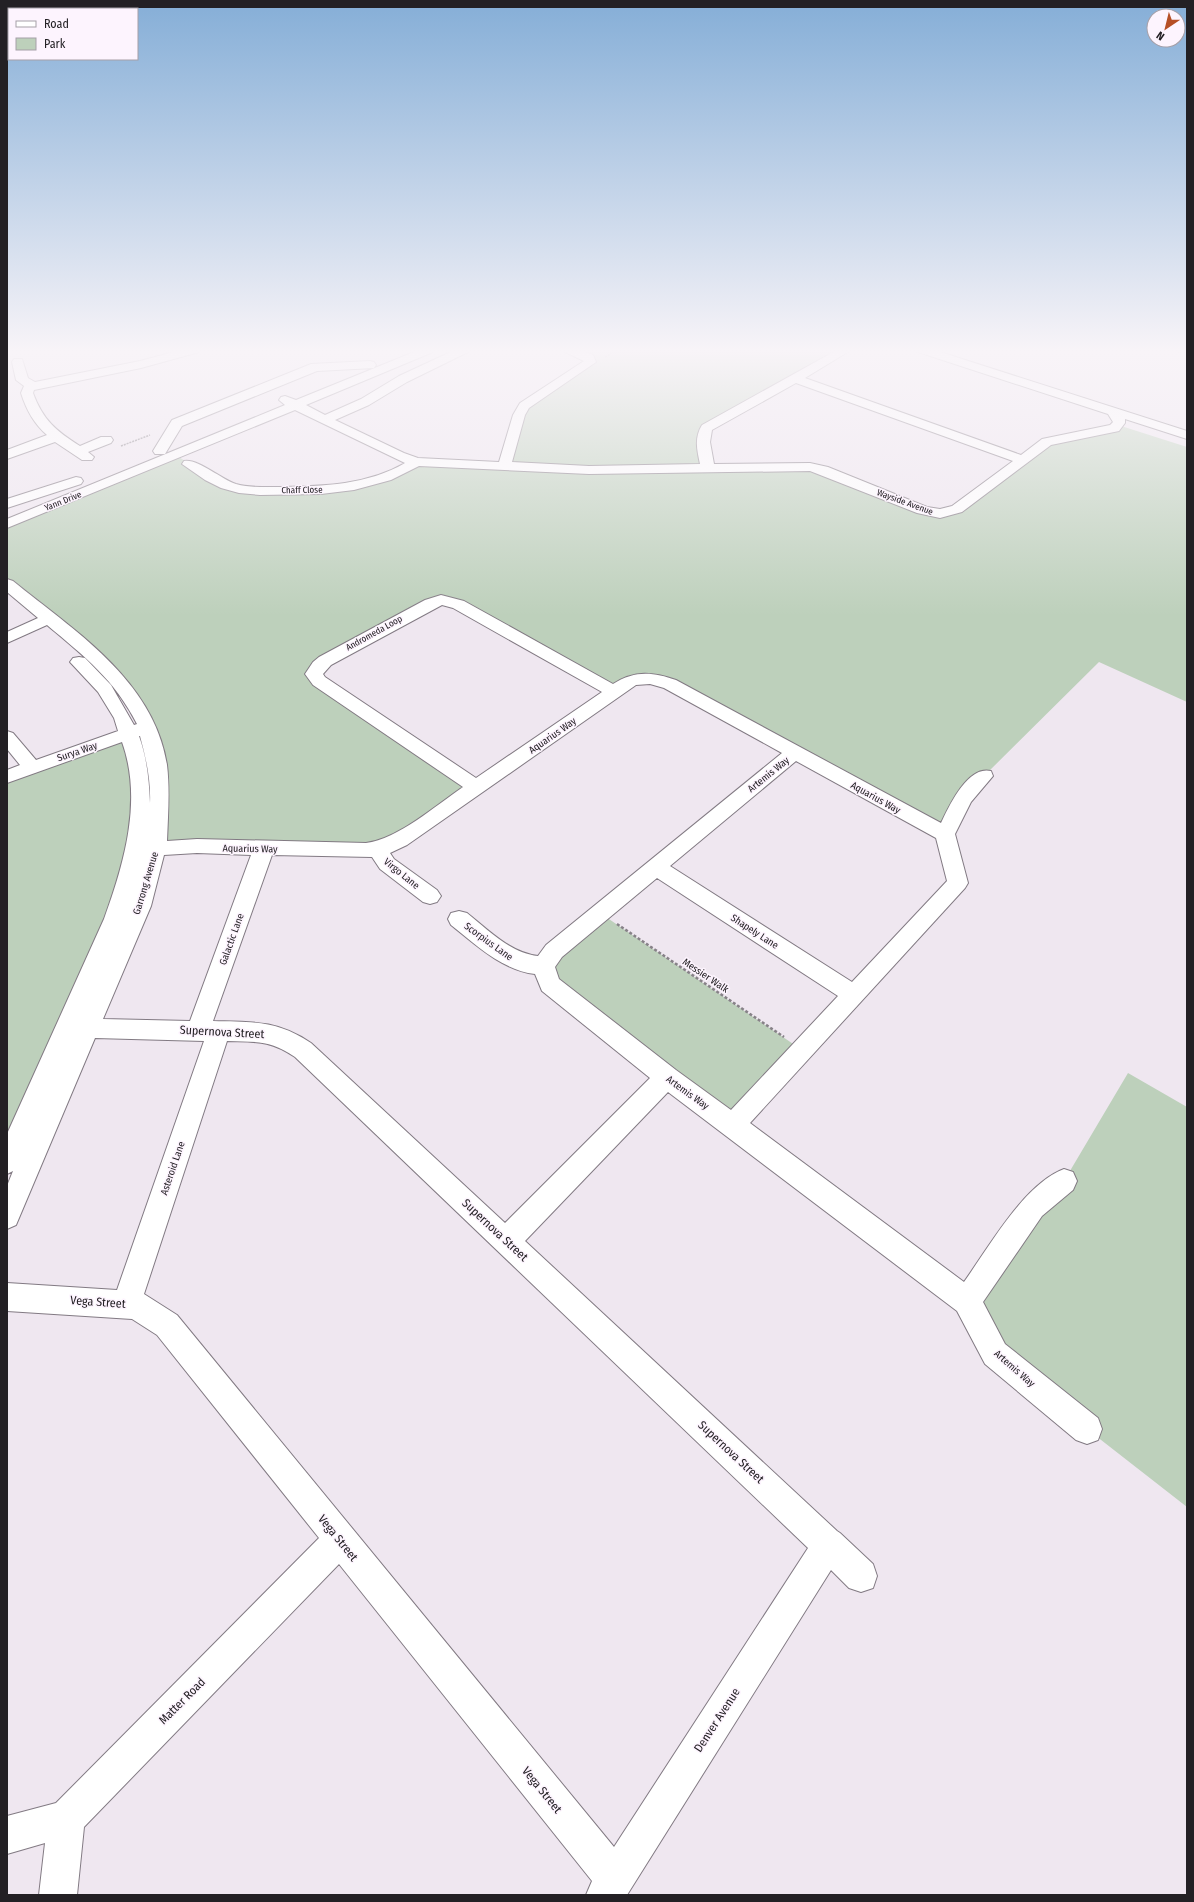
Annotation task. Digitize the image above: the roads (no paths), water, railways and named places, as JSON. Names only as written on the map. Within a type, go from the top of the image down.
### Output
[{"type":"street","points":[[7,456],[51,439]]},
{"type":"street","points":[[58,439],[83,454],[106,440]]},
{"type":"street","points":[[160,451],[167,439]]},
{"type":"street","name":"Yann Drive","points":[[7,504],[193,439]]},
{"type":"street","name":"Yann Drive","points":[[7,524],[205,439]]},
{"type":"street","name":"Wayside Avenue","points":[[364,439],[399,456],[416,462],[589,470],[804,466],[816,468],[922,510],[945,513],[957,509],[1042,445],[1058,439]]},
{"type":"street","points":[[504,467],[512,439]]},
{"type":"street","points":[[703,439],[708,468]]},
{"type":"street","points":[[963,439],[1022,460]]},
{"type":"street","name":"Chaff Close","points":[[189,464],[231,487],[263,491],[329,490],[358,486],[395,474],[416,462]]},
{"type":"street","name":"Garrong Avenue","points":[[7,584],[42,622]]},
{"type":"street","name":"Andromeda Loop","points":[[476,787],[320,681],[314,674],[319,666],[325,661],[421,607],[441,600],[458,604],[614,692]]},
{"type":"street","name":"Garrong Avenue","points":[[7,602],[42,622],[99,660],[119,681],[135,703],[138,730],[157,762],[160,793],[146,850],[140,906],[7,1162]]},
{"type":"street","points":[[7,638],[42,622]]},
{"type":"street","name":"Aquarius Way","points":[[146,850],[197,846],[366,850],[377,848],[400,840],[630,681],[645,678],[657,679],[670,684],[945,834]]},
{"type":"street","name":"Surya Way","points":[[7,777],[138,730]]},
{"type":"street","points":[[7,737],[32,767]]},
{"type":"street","name":"Artemis Way","points":[[795,752],[554,951],[543,966],[550,985],[667,1077],[966,1301],[995,1354],[1087,1429]]},
{"type":"street","points":[[733,1125],[958,882],[945,834],[963,798],[984,776]]},
{"type":"street","name":"Galactic Lane","points":[[208,1030],[264,848]]},
{"type":"street","name":"Virgo Lane","points":[[377,848],[387,864],[430,896]]},
{"type":"street","name":"Shapely Lane","points":[[656,867],[854,995]]},
{"type":"street","name":"Scorpius Lane","points":[[459,919],[512,959],[529,966],[543,966]]},
{"type":"street","name":"Supernova Street","points":[[77,1029],[119,1028],[263,1032],[287,1039],[303,1050],[829,1544],[861,1576]]},
{"type":"street","name":"Garrong Avenue","points":[[7,1216],[77,1029]]},
{"type":"street","name":"Asteroid Lane","points":[[126,1305],[208,1030]]},
{"type":"street","points":[[506,1241],[667,1077]]},
{"type":"street","points":[[966,1301],[1033,1207],[1064,1181]]},
{"type":"street","name":"Vega Street","points":[[7,1297],[135,1305],[167,1325],[340,1540],[610,1887]]},
{"type":"street","name":"Matter Road","points":[[7,1835],[66,1818],[340,1540]]},
{"type":"street","name":"Denver Avenue","points":[[610,1887],[829,1544]]},
{"type":"street","points":[[58,1895],[66,1818]]}]
